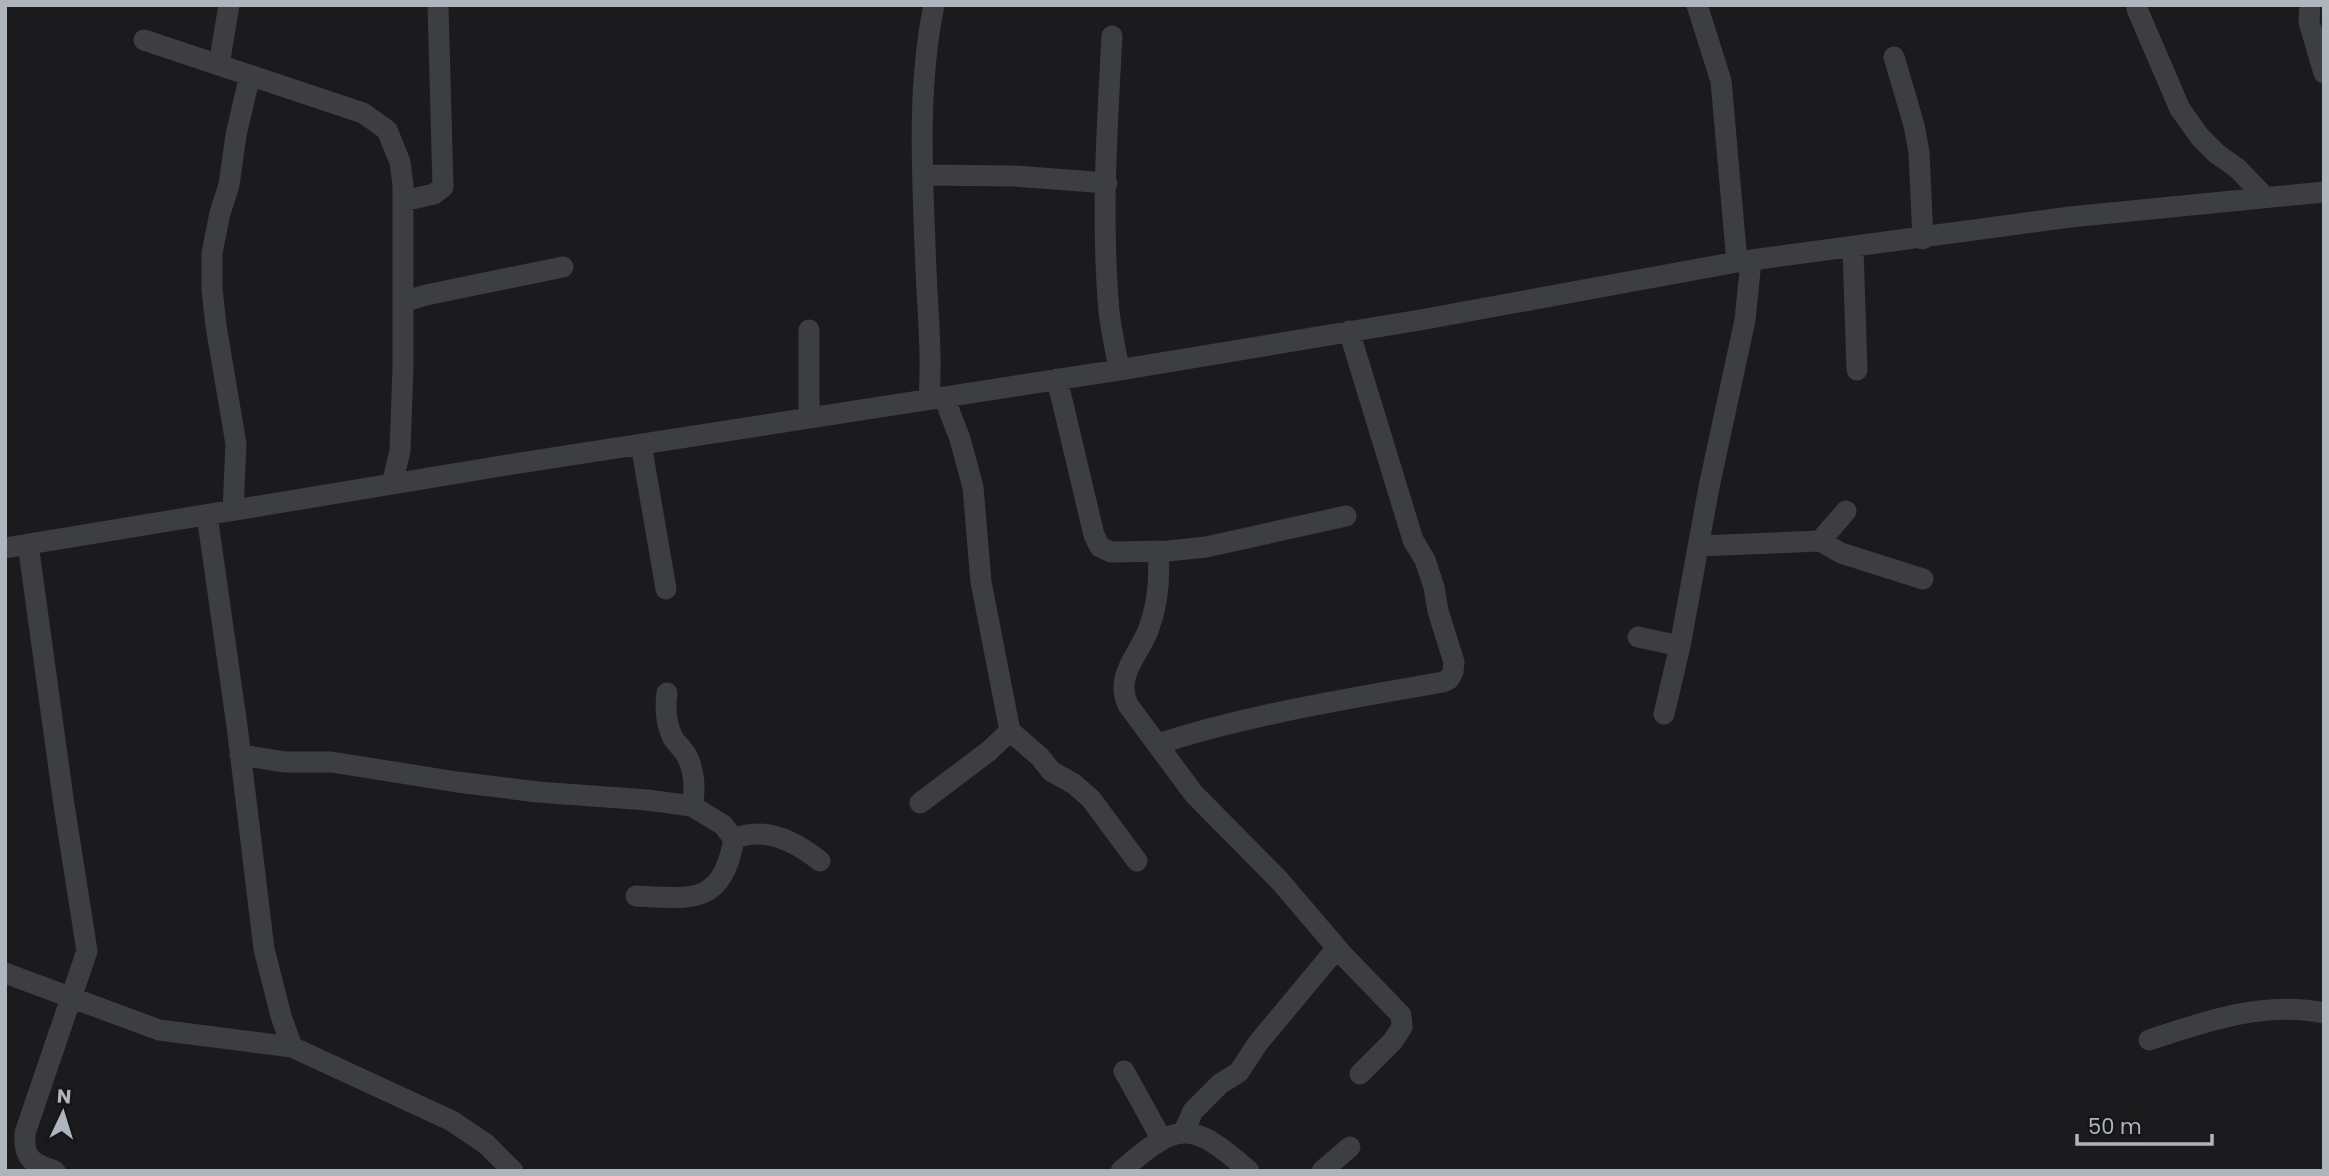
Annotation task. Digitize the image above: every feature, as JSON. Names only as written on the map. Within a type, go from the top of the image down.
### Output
[{"type":"street","points":[[219,65],[229,5]]},
{"type":"street","points":[[403,201],[435,194],[443,187],[438,5]]},
{"type":"street","points":[[933,5],[925,46],[922,92],[931,364],[937,398],[960,439],[973,487],[981,582],[1010,732],[1040,757],[1051,771],[1074,784],[1091,799],[1137,860]]},
{"type":"street","points":[[1664,714],[1745,320],[1744,262],[1721,81],[1697,5]]},
{"type":"street","points":[[2309,5],[2309,22],[2324,73]]},
{"type":"street","points":[[2137,9],[2180,109],[2200,137],[2217,154],[2237,168],[2265,197]]},
{"type":"street","points":[[1112,36],[1106,247],[1109,313],[1119,370]]},
{"type":"street","points":[[144,40],[363,113],[387,130],[400,162],[403,201],[400,451],[392,484]]},
{"type":"street","points":[[1894,57],[1919,152],[1923,239]]},
{"type":"street","points":[[233,510],[236,444],[216,326],[212,253],[229,185],[236,135],[250,75]]},
{"type":"street","points":[[923,175],[1014,176],[1107,183]]},
{"type":"street","points":[[5,548],[420,479],[1119,370],[1744,262],[2070,218],[2324,192]]},
{"type":"street","points":[[1853,248],[1857,370]]},
{"type":"street","points":[[403,302],[563,267]]},
{"type":"street","points":[[809,330],[809,418]]},
{"type":"street","points":[[1158,744],[1214,726],[1443,682],[1449,679],[1453,672],[1454,662],[1438,611],[1434,587],[1425,560],[1413,540],[1349,331]]},
{"type":"street","points":[[1057,379],[1094,535],[1100,547],[1111,552],[1206,547],[1346,516]]},
{"type":"street","points":[[641,444],[666,589]]},
{"type":"street","points":[[400,451],[420,479]]},
{"type":"street","points":[[1819,541],[1846,511]]},
{"type":"street","points":[[207,515],[264,949],[292,1047]]},
{"type":"street","points":[[1698,546],[1819,541],[1841,553],[1923,579]]},
{"type":"street","points":[[28,544],[87,951],[73,999],[25,1133],[24,1147],[33,1163],[55,1171]]},
{"type":"street","points":[[1158,551],[1158,593],[1149,629],[1129,666],[1123,694],[1128,705],[1194,794],[1279,880],[1337,948],[1401,1015],[1402,1027],[1393,1041],[1360,1074]]},
{"type":"street","points":[[1638,637],[1680,646]]},
{"type":"street","points":[[667,693],[665,707],[668,723],[673,737],[687,757],[693,778],[695,795],[692,806]]},
{"type":"street","points":[[920,803],[1010,732]]},
{"type":"street","points":[[240,755],[285,762],[331,762],[538,792],[692,806],[723,825],[734,839],[731,859],[720,881],[704,894],[685,898],[636,896]]},
{"type":"street","points":[[734,839],[743,835],[763,834],[783,838],[820,861]]},
{"type":"street","points":[[1184,1131],[1194,1111],[1220,1084],[1239,1072],[1258,1043],[1337,948]]},
{"type":"street","points":[[5,973],[159,1030],[292,1047],[452,1121],[486,1144],[513,1171]]},
{"type":"street","points":[[2149,1040],[2207,1021],[2274,1008],[2304,1008],[2324,1013]]},
{"type":"street","points":[[1125,1071],[1161,1138]]},
{"type":"street","points":[[1121,1171],[1161,1138],[1184,1131],[1208,1140],[1249,1171]]},
{"type":"street","points":[[1322,1171],[1350,1147]]}]
